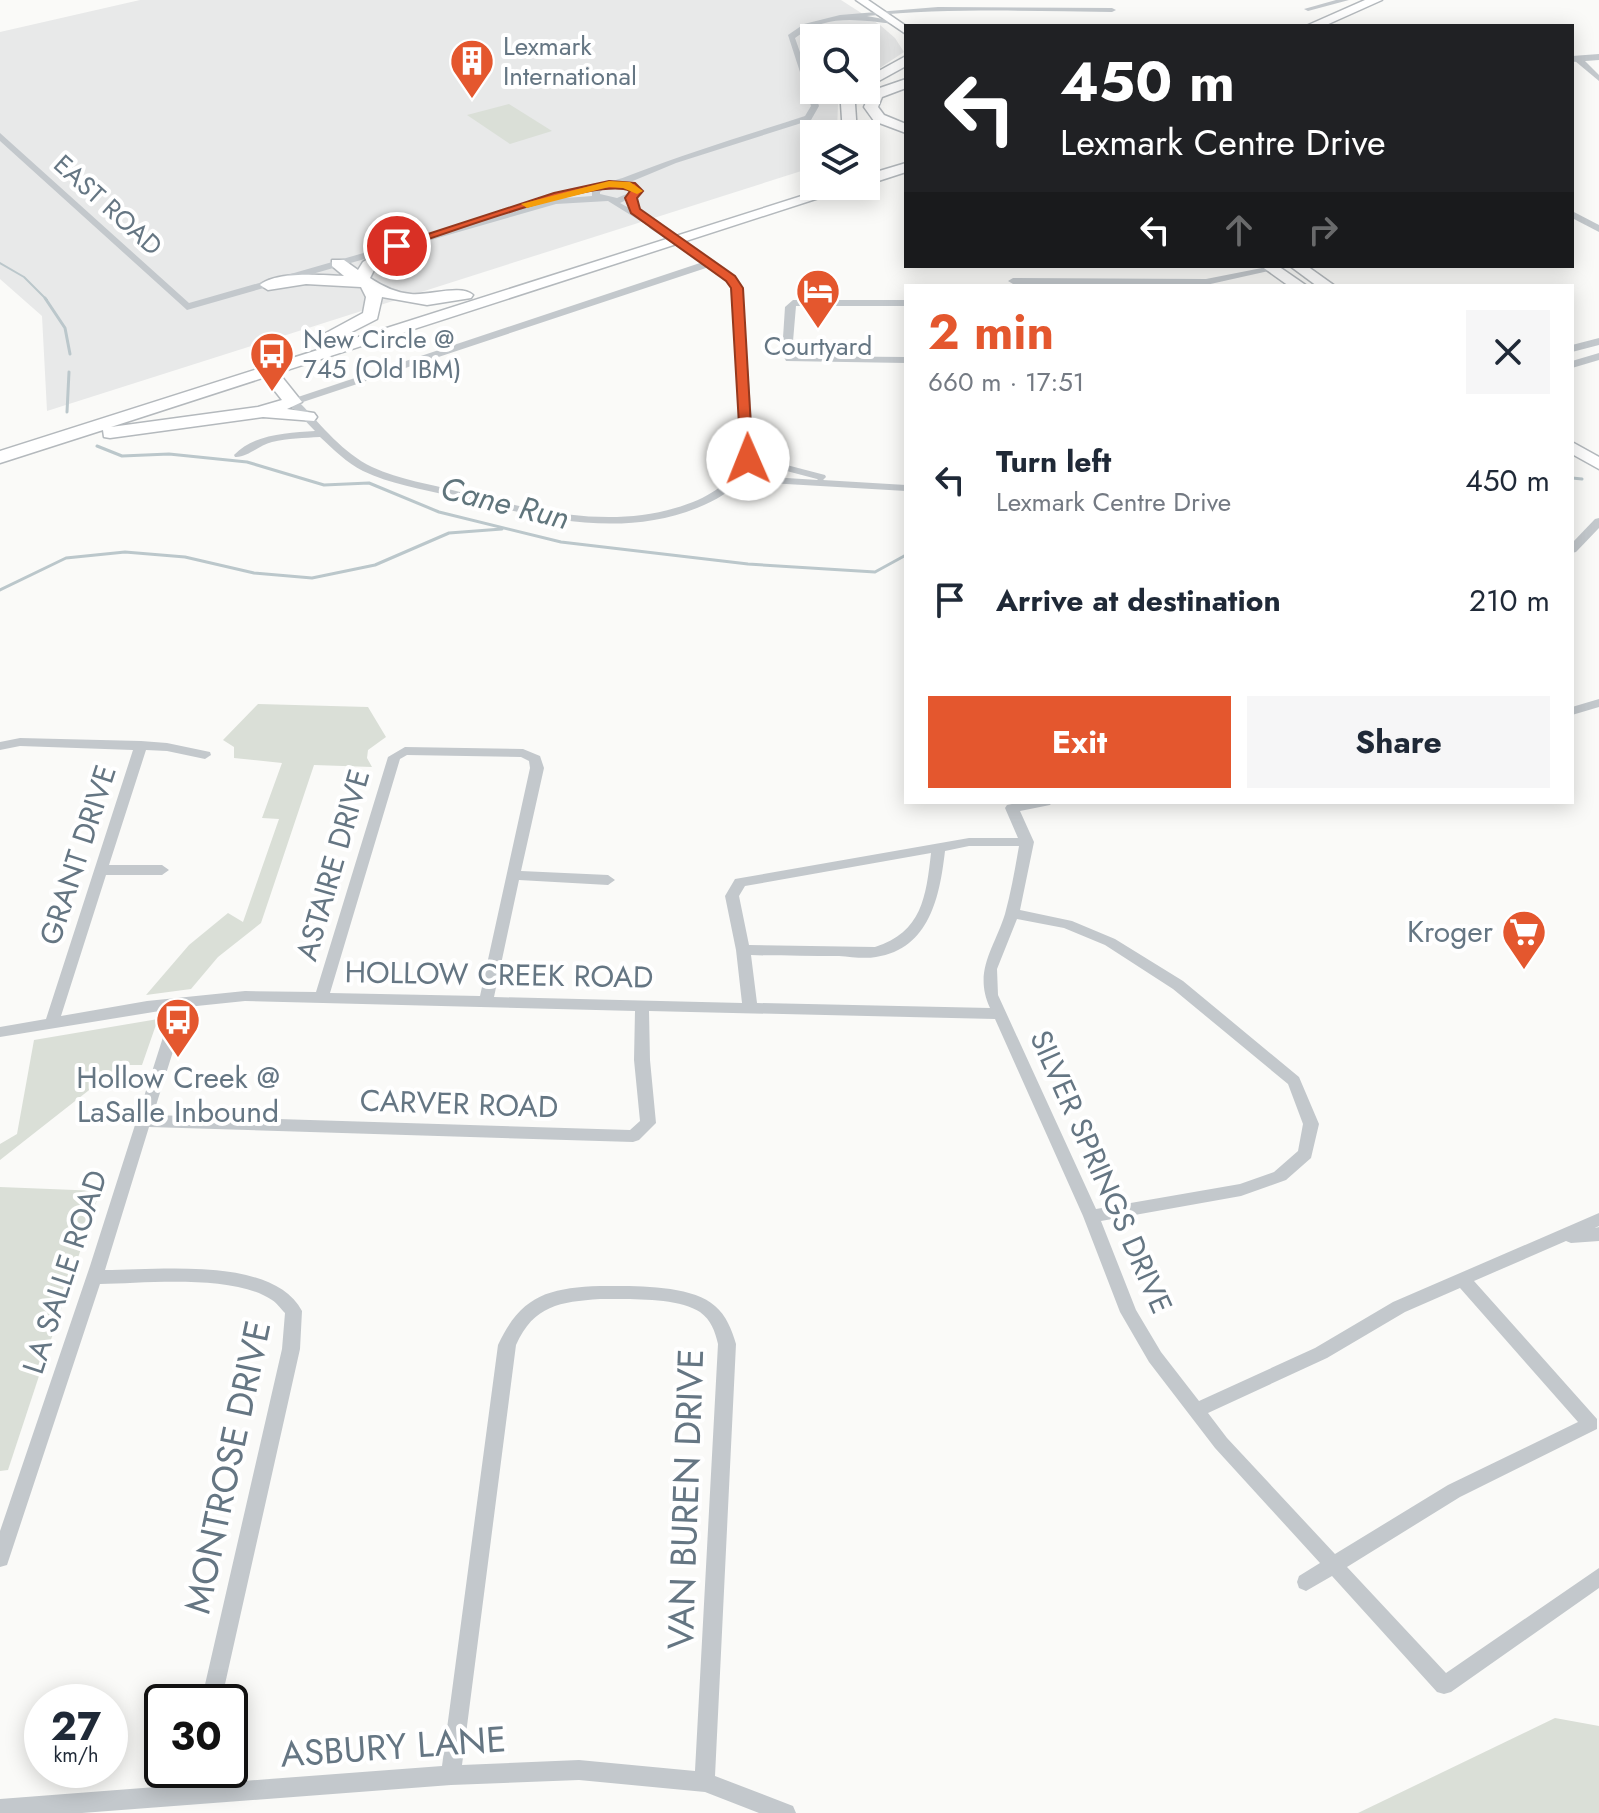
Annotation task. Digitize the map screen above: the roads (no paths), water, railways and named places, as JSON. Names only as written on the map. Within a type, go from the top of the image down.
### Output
[{"type":"highway","points":[[1319,24],[1396,0]]},
{"type":"highway","points":[[1338,24],[1374,6]]},
{"type":"highway","points":[[1350,24],[1374,6]]},
{"type":"highway","points":[[880,76],[904,61]]},
{"type":"highway","points":[[904,84],[876,94],[871,107],[879,118],[904,128]]},
{"type":"highway","points":[[880,165],[904,158]]},
{"type":"highway","points":[[880,177],[904,168]]},
{"type":"highway","points":[[880,181],[904,179]]},
{"type":"highway","points":[[2,452],[327,340],[800,188]]},
{"type":"highway","points":[[2,452],[805,200]]},
{"type":"highway","points":[[327,340],[371,315],[374,306],[365,284],[369,265],[397,246]]},
{"type":"highway","points":[[338,263],[365,284],[398,298]]},
{"type":"highway","points":[[1277,268],[1297,284]]},
{"type":"highway","points":[[1300,268],[1324,284]]},
{"type":"highway","points":[[268,285],[306,279],[365,284]]},
{"type":"highway","points":[[374,306],[398,298],[441,299],[481,292]]},
{"type":"highway","points":[[252,413],[276,381],[310,357]]},
{"type":"highway","points":[[2,452],[252,413],[293,402],[276,381]]},
{"type":"highway","points":[[252,413],[308,417]]},
{"type":"highway","points":[[1574,448],[1599,464]]},
{"type":"highway","points":[[1574,464],[1599,480]]},
{"type":"main road","points":[[861,0],[892,8],[917,24]]},
{"type":"main road","points":[[876,4],[904,29]]},
{"type":"street","points":[[1308,9],[1345,0]]},
{"type":"street","points":[[446,232],[545,199],[619,183],[673,161],[808,118],[815,106],[791,37],[793,31],[814,18],[876,4]]},
{"type":"street","points":[[892,8],[1112,10]]},
{"type":"street","points":[[814,24],[850,17],[895,22]]},
{"type":"street","points":[[1575,59],[1599,57]]},
{"type":"street","points":[[1575,59],[1599,79]]},
{"type":"street","points":[[611,201],[633,193],[658,171],[816,120],[824,110],[822,104]]},
{"type":"street","name":"EAST ROAD","points":[[0,136],[187,307],[268,285]]},
{"type":"street","points":[[619,183],[633,193],[635,210],[653,225]]},
{"type":"street","points":[[599,198],[595,191],[601,187]]},
{"type":"street","points":[[268,285],[555,201],[599,198],[611,201],[710,263],[730,278],[737,288],[741,311],[748,447],[744,468],[729,486]]},
{"type":"street","points":[[1574,215],[1599,229]]},
{"type":"street","points":[[686,271],[697,258],[689,249]]},
{"type":"street","points":[[710,263],[293,402],[362,466],[384,475],[481,500],[585,521],[662,516],[697,504],[729,486],[769,480],[904,488]]},
{"type":"street","points":[[1013,281],[1054,284],[1206,282],[1271,268]]},
{"type":"street","points":[[686,271],[730,278]]},
{"type":"street","points":[[904,303],[793,303],[790,307],[787,353],[790,359],[904,360]]},
{"type":"street","points":[[1574,348],[1599,341]]},
{"type":"street","points":[[1574,364],[1599,356]]},
{"type":"street","points":[[239,455],[245,449],[277,438],[324,433]]},
{"type":"street","points":[[748,447],[779,466],[847,484]]},
{"type":"street","points":[[744,468],[779,466]]},
{"type":"street","points":[[744,468],[769,480]]},
{"type":"street","points":[[1574,548],[1599,521]]},
{"type":"street","points":[[1574,710],[1599,703]]},
{"type":"street","name":"GRANT DRIVE","points":[[0,746],[20,742],[141,745],[51,1025]]},
{"type":"street","points":[[141,745],[183,749],[205,755]]},
{"type":"street","name":"ASTAIRE DRIVE","points":[[322,996],[394,757],[405,751],[523,753],[535,759],[537,768],[486,1001]]},
{"type":"street","points":[[750,1008],[732,896],[740,882],[969,842],[1027,842],[1012,808],[1034,804]]},
{"type":"street","name":"SILVER SPRINGS DRIVE","points":[[1027,842],[1012,913],[990,969],[991,995],[1091,1216],[1128,1312],[1155,1357],[1195,1411],[1444,1685],[1599,1577]]},
{"type":"street","points":[[743,950],[876,952],[909,940],[922,925],[939,847]]},
{"type":"street","points":[[99,870],[162,870]]},
{"type":"street","points":[[516,875],[608,880]]},
{"type":"street","points":[[1012,913],[1067,924],[1110,942],[1178,985],[1294,1081],[1311,1124],[1305,1154],[1280,1176],[1241,1190],[1091,1216]]},
{"type":"street","name":"HOLLOW CREEK ROAD","points":[[0,1032],[181,1002],[245,996],[1000,1014]]},
{"type":"street","name":"LA SALLE ROAD","points":[[0,1559],[181,1002]]},
{"type":"street","name":"CARVER ROAD","points":[[144,1121],[633,1136],[648,1123],[642,1060],[642,1005]]},
{"type":"street","points":[[1195,1411],[1321,1353],[1399,1307],[1567,1236],[1599,1219]]},
{"type":"street","points":[[1567,1236],[1599,1234]]},
{"type":"street","name":"MONTROSE DRIVE","points":[[94,1277],[228,1278],[251,1281],[281,1295],[294,1311],[291,1349],[215,1684]]},
{"type":"street","points":[[1306,1582],[1454,1491],[1591,1424],[1464,1281]]},
{"type":"street","name":"VAN BUREN DRIVE","points":[[451,1775],[507,1345],[521,1320],[533,1309],[548,1300],[586,1292],[678,1297],[700,1304],[717,1319],[727,1344],[705,1782]]},
{"type":"street","name":"ASBURY LANE","points":[[0,1809],[451,1775],[579,1770],[705,1782],[786,1813]]},
{"type":"street","points":[[190,1794],[192,1788]]},
{"type":"waterway","name":"Cane Run","points":[[0,263],[24,277],[45,298]]},
{"type":"waterway","name":"Cane Run","points":[[45,298],[65,328],[70,354]]},
{"type":"waterway","name":"Cane Run","points":[[67,412],[69,372]]},
{"type":"waterway","name":"Cane Run","points":[[97,446],[122,456],[169,454],[247,462],[324,485],[369,483],[439,512],[561,542],[748,564],[875,572],[904,556]]},
{"type":"waterway","name":"Cane Run","points":[[1574,478],[1582,479]]},
{"type":"waterway","points":[[0,590],[66,558],[125,552],[185,557],[254,573],[312,578],[375,565],[449,533],[502,529]]},
{"type":"place","name":"Lexmark International","points":[[472,100]]},
{"type":"place","name":"Courtyard","points":[[818,330]]},
{"type":"place","name":"New Circle @ 745 (Old IBM)","points":[[272,393]]},
{"type":"place","name":"Kroger","points":[[1524,971]]},
{"type":"place","name":"Hollow Creek @ LaSalle Inbound","points":[[178,1059]]}]
